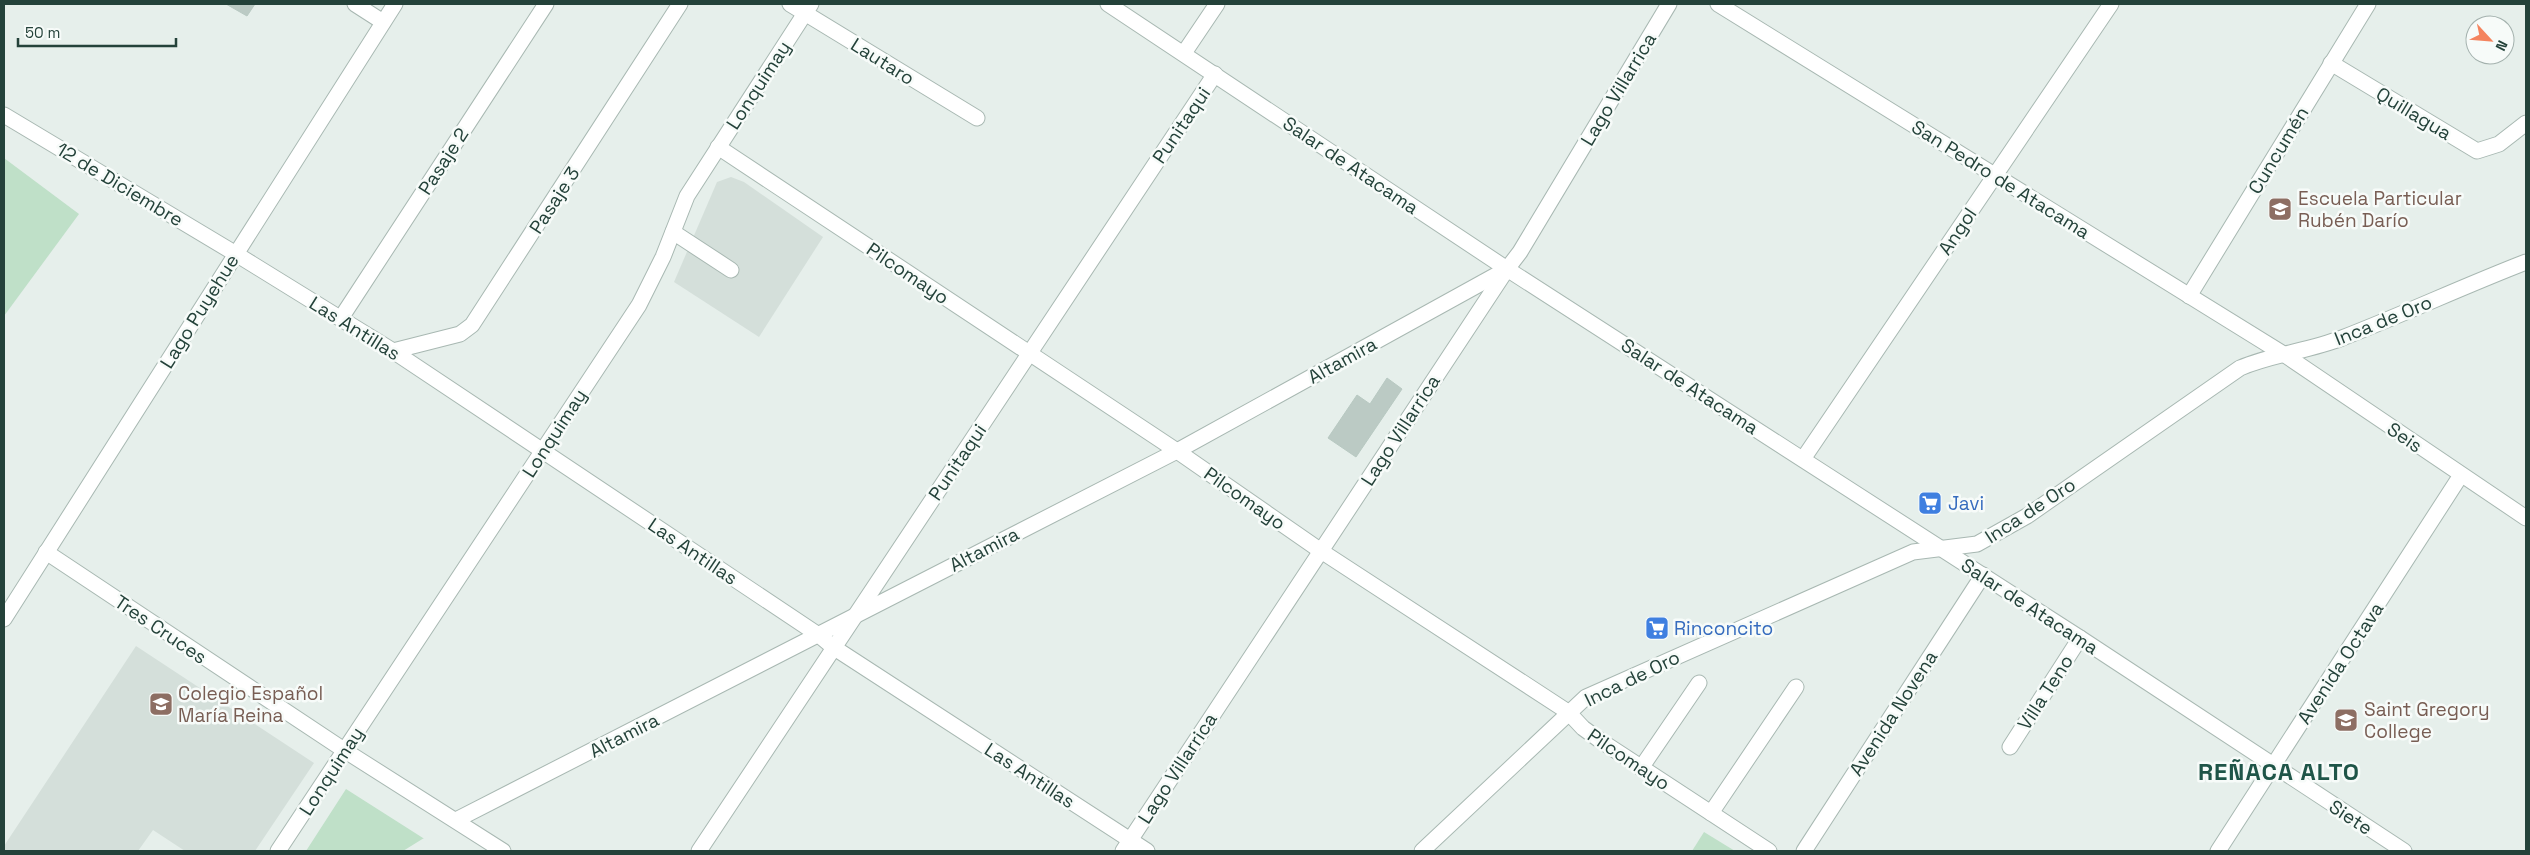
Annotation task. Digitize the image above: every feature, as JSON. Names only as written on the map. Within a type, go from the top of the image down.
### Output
[{"type":"street","points":[[355,4],[383,22]]},
{"type":"street","name":"Lago Puyehue","points":[[4,619],[395,4]]},
{"type":"street","name":"Pasaje 2","points":[[341,318],[546,4]]},
{"type":"street","name":"Pasaje 3","points":[[393,351],[460,334],[472,325],[680,4]]},
{"type":"street","name":"Lautaro","points":[[790,4],[808,8],[977,118]]},
{"type":"street","name":"Salar de Atacama","points":[[1108,4],[1507,269],[2080,638],[2273,767]]},
{"type":"street","points":[[1184,53],[1218,4]]},
{"type":"street","name":"Lago Villarrica","points":[[1126,846],[1520,252],[1669,4]]},
{"type":"street","name":"San Pedro de Atacama","points":[[1718,4],[2285,355]]},
{"type":"street","name":"Angol","points":[[1804,459],[2111,4]]},
{"type":"street","name":"Cuncumén","points":[[2189,296],[2368,4]]},
{"type":"street","name":"Lonquimay","points":[[278,851],[639,305],[673,232],[687,196],[808,8]]},
{"type":"street","name":"Quillagua","points":[[2331,63],[2477,151],[2499,144],[2526,123]]},
{"type":"street","name":"Punitaqui","points":[[699,851],[1215,74]]},
{"type":"street","name":"12 de Diciembre","points":[[4,115],[236,254]]},
{"type":"street","name":"Pilcomayo","points":[[718,147],[1177,451],[1321,551],[1568,712],[1583,728],[1769,851]]},
{"type":"street","points":[[673,232],[731,270]]},
{"type":"street","name":"Las Antillas","points":[[236,254],[393,351],[820,636],[833,647],[1126,846],[1147,851]]},
{"type":"street","name":"Inca de Oro","points":[[1422,851],[1586,697],[1913,552],[1977,544],[2026,516],[2240,368],[2260,360],[2285,355],[2341,338],[2526,262]]},
{"type":"street","name":"Altamira","points":[[456,820],[820,636],[854,616],[1177,451],[1507,269]]},
{"type":"street","name":"Seis","points":[[2285,355],[2526,518]]},
{"type":"street","name":"Avenida Octava","points":[[2218,851],[2461,475]]},
{"type":"street","name":"Tres Cruces","points":[[46,552],[344,750],[503,851]]},
{"type":"street","name":"Avenida Novena","points":[[1804,851],[1983,575]]},
{"type":"street","name":"Villa Teno","points":[[2010,747],[2080,638]]},
{"type":"street","points":[[1641,768],[1699,683]]},
{"type":"street","points":[[1711,813],[1796,688]]},
{"type":"street","name":"Siete","points":[[2273,767],[2404,851]]},
{"type":"shaded area","points":[[731,177],[744,182],[823,237],[759,337],[674,282],[717,182]]},
{"type":"shaded area","name":"Colegio Español María Reina","points":[[136,646],[314,763],[255,851],[185,851],[153,830],[138,851],[4,851],[4,846]]},
{"type":"green space","points":[[4,158],[79,214],[4,316]]},
{"type":"green space","points":[[346,789],[424,838],[403,851],[306,851]]},
{"type":"green space","points":[[1704,832],[1735,851],[1692,851]]},
{"type":"building","points":[[226,4],[255,4],[247,16]]},
{"type":"building","points":[[1387,378],[1402,389],[1356,457],[1328,438],[1357,395],[1370,404]]},
{"type":"place","name":"Escuela Particular Rubén Darío","points":[[2280,209]]},
{"type":"place","name":"Javi","points":[[1930,503]]},
{"type":"place","name":"Rinconcito","points":[[1657,628]]},
{"type":"place","name":"Colegio Español María Reina","points":[[161,704]]},
{"type":"place","name":"Saint Gregory College","points":[[2346,720]]},
{"type":"district","name":"REÑACA ALTO","points":[[2279,772]]}]
